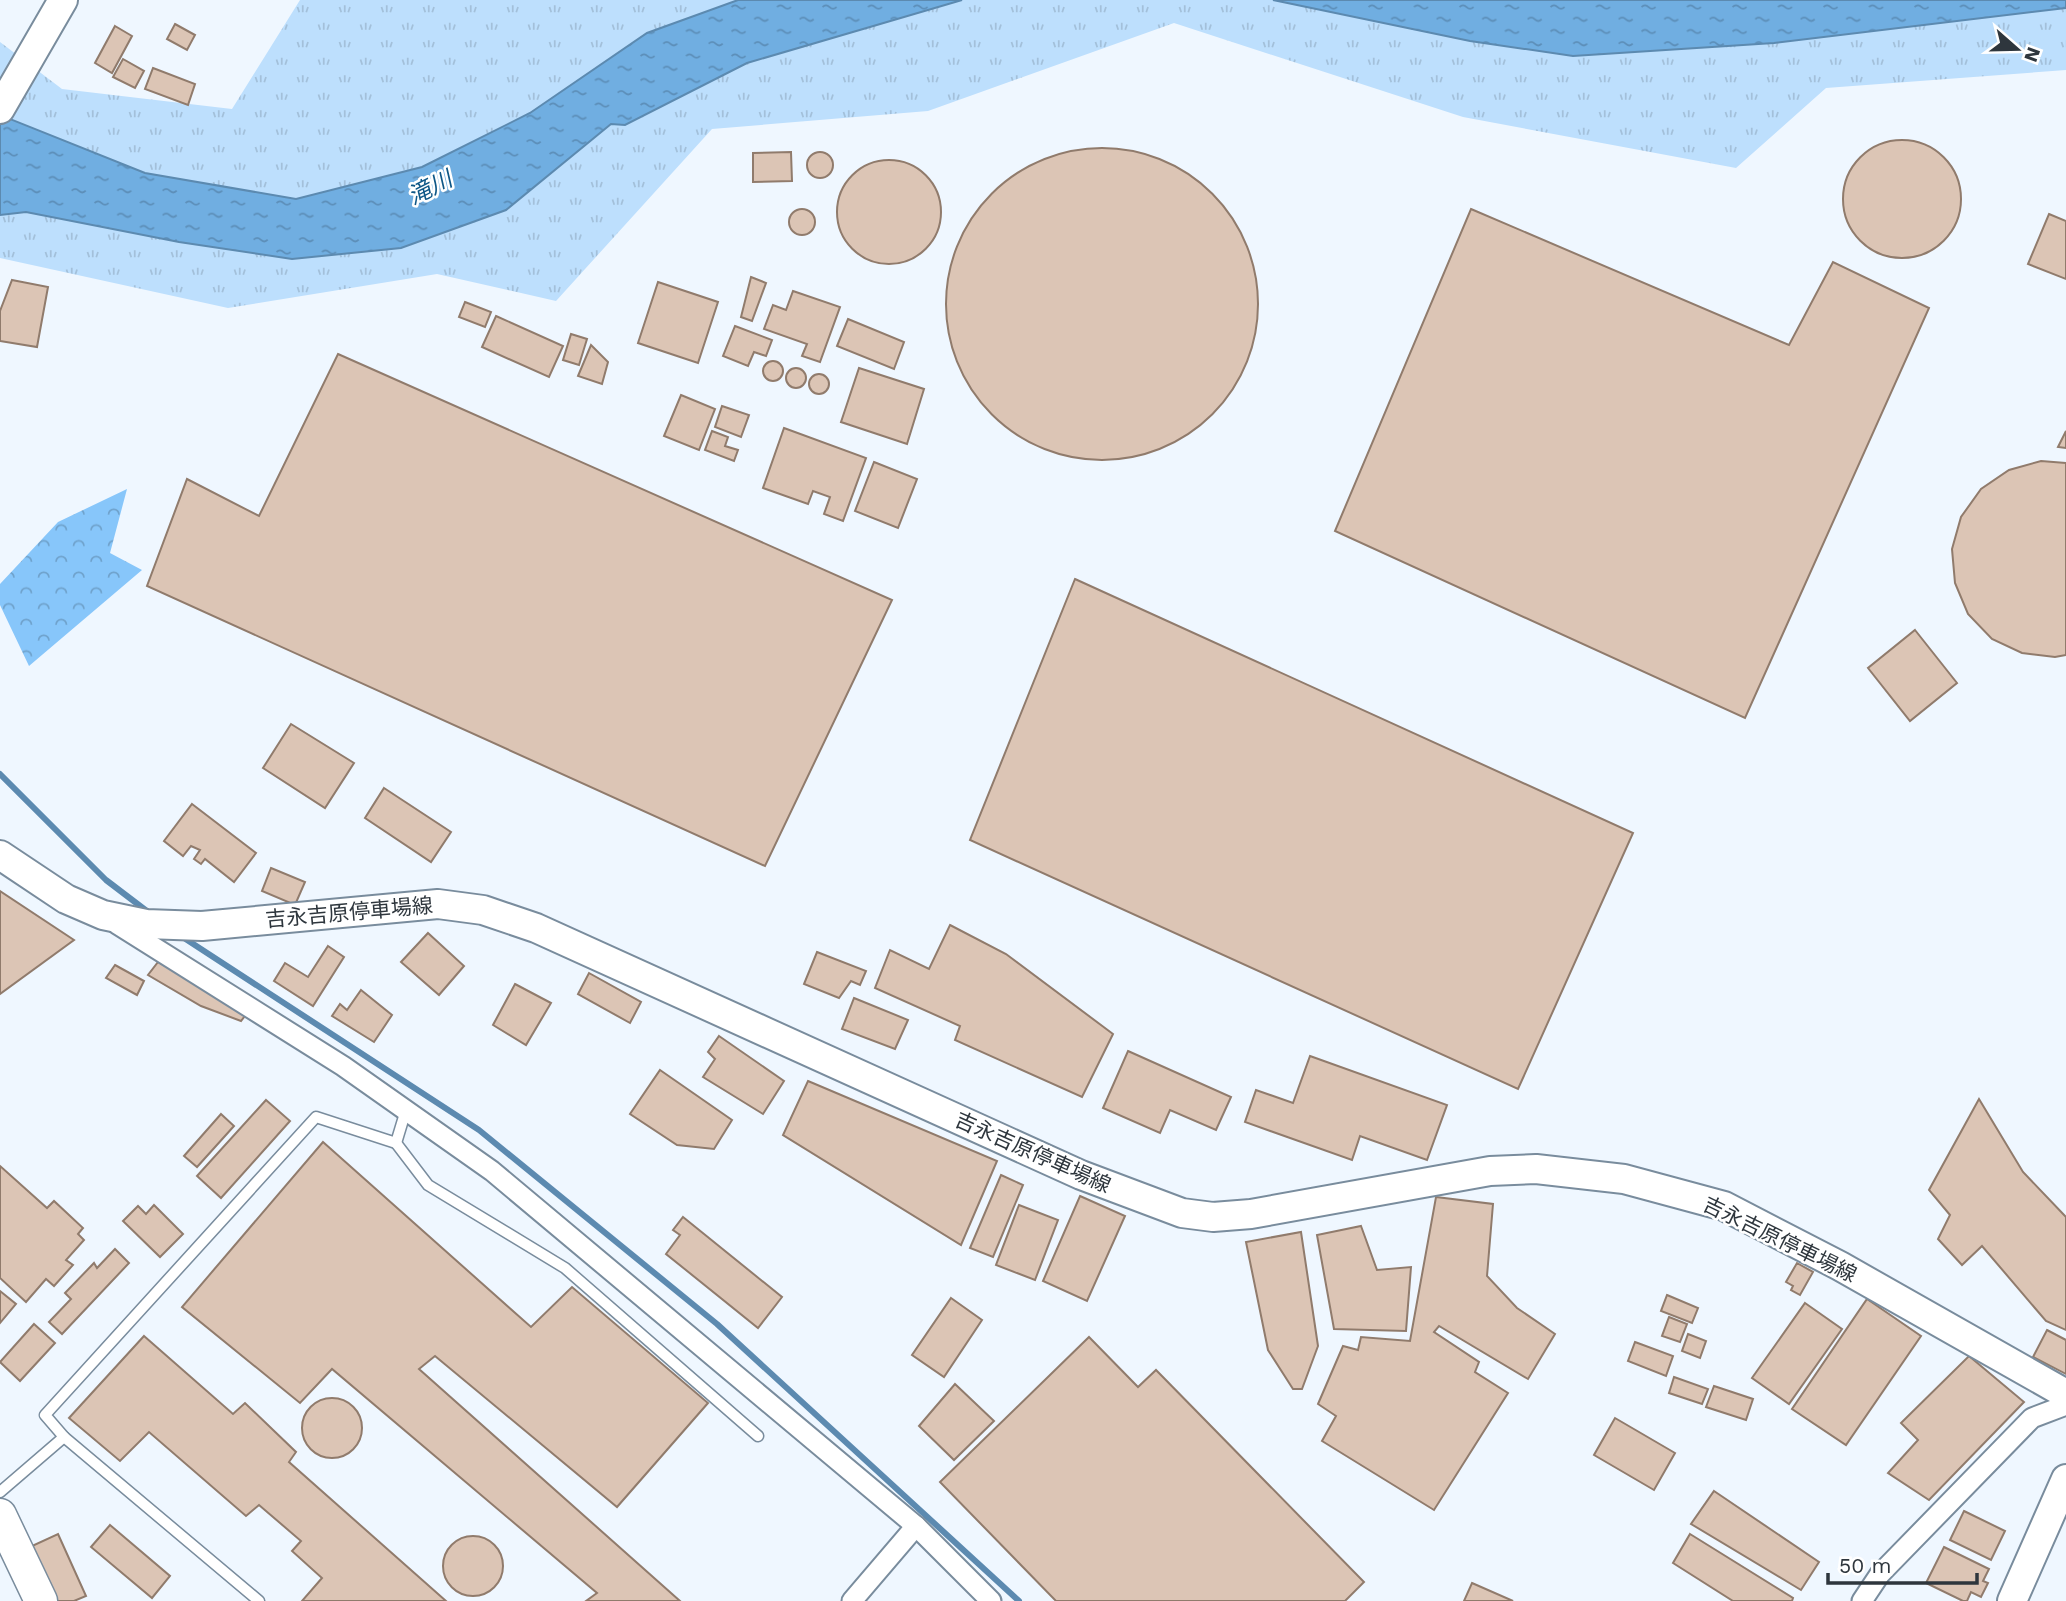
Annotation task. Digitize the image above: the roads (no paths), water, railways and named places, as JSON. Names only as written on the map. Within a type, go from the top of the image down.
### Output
[{"type":"main road","points":[[0,109],[63,0]]},
{"type":"main road","name":"吉永吉原停車場線","points":[[0,855],[66,899],[103,915],[146,924],[202,926],[438,904],[483,910],[536,928],[1081,1175],[1182,1213],[1213,1217],[1251,1214],[1501,1171],[1536,1169],[1624,1179],[1682,1192],[1724,1206],[1778,1233],[2066,1394]]},
{"type":"main road","points":[[2012,1601],[2066,1479]]},
{"type":"main road","points":[[1,1512],[41,1601]]},
{"type":"street","points":[[103,915],[343,1066],[492,1171],[916,1526],[991,1601]]},
{"type":"street","points":[[1862,1601],[1880,1574],[2032,1418],[2066,1405]]},
{"type":"street","points":[[852,1601],[916,1526]]},
{"type":"lane","points":[[396,1143],[407,1110]]},
{"type":"lane","points":[[259,1601],[64,1437],[45,1415],[316,1117],[396,1143],[428,1185],[565,1268],[758,1436]]},
{"type":"lane","points":[[1,1512],[64,1437]]},
{"type":"water","name":"滝川","points":[[738,0],[962,0],[747,63],[625,125],[611,124],[506,210],[401,248],[292,259],[179,242],[26,212],[0,215],[0,115],[145,173],[296,199],[422,167],[530,113],[647,33]]},
{"type":"water","points":[[1273,0],[2066,0],[2066,8],[1774,43],[1573,56],[1470,41]]},
{"type":"waterway","points":[[0,774],[106,880],[152,915]]},
{"type":"waterway","points":[[181,936],[479,1130],[717,1324],[1019,1601]]}]
